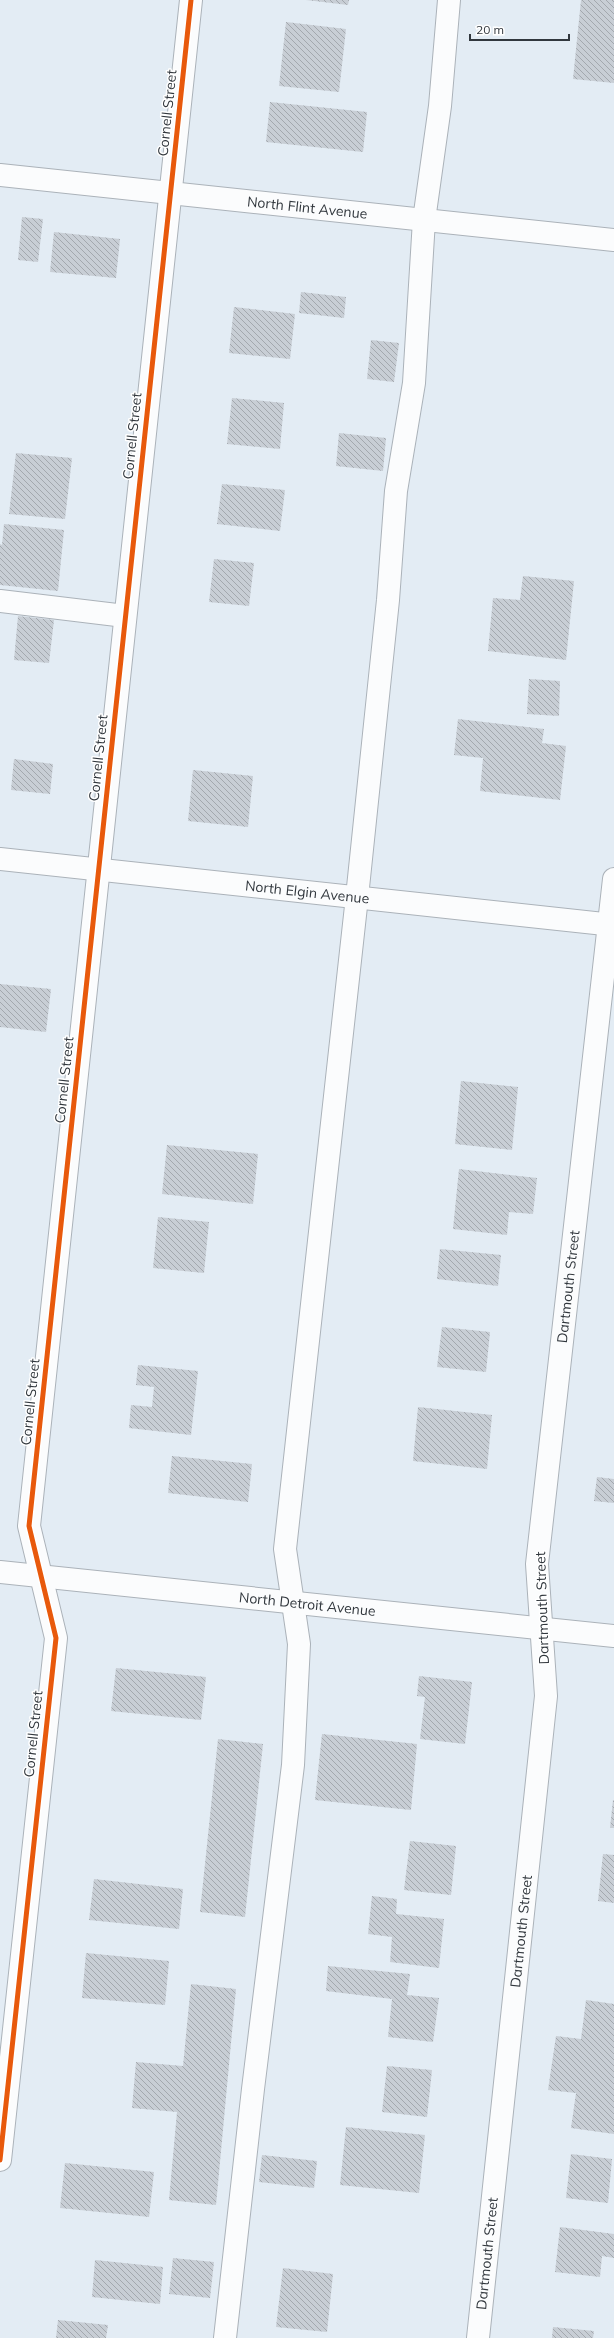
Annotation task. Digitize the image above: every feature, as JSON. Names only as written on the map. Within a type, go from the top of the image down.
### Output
[{"type":"street","name":"Cornell Street","points":[[0,2160],[56,1638],[29,1526],[191,0]]},
{"type":"street","points":[[225,2338],[253,2089],[293,1765],[299,1644],[285,1549],[357,897],[388,600],[396,491],[414,382],[424,220],[440,106],[449,0]]},
{"type":"street","name":"North Flint Avenue","points":[[0,175],[614,240]]},
{"type":"street","points":[[0,601],[125,616]]},
{"type":"street","name":"North Elgin Avenue","points":[[0,859],[612,925]]},
{"type":"street","name":"Dartmouth Street","points":[[478,2338],[546,1696],[537,1564],[612,925],[614,879]]},
{"type":"street","name":"North Detroit Avenue","points":[[0,1572],[614,1636]]},
{"type":"building","points":[[306,0],[349,0],[348,5]]},
{"type":"building","points":[[581,0],[614,0],[614,83],[573,79]]},
{"type":"building","points":[[286,22],[346,29],[339,92],[279,86]]},
{"type":"building","points":[[270,102],[367,112],[363,152],[266,142]]},
{"type":"building","points":[[22,217],[43,219],[38,262],[18,260]]},
{"type":"building","points":[[54,232],[120,239],[116,278],[50,272]]},
{"type":"building","points":[[301,292],[346,297],[344,318],[299,313]]},
{"type":"building","points":[[234,307],[295,314],[290,359],[229,353]]},
{"type":"building","points":[[371,340],[399,343],[394,382],[367,379]]},
{"type":"building","points":[[232,398],[284,403],[280,449],[227,444]]},
{"type":"building","points":[[339,433],[386,438],[383,471],[336,466]]},
{"type":"building","points":[[16,453],[72,458],[65,519],[9,514]]},
{"type":"building","points":[[222,484],[285,490],[280,531],[217,524]]},
{"type":"building","points":[[4,524],[64,530],[58,591],[0,585],[0,544],[2,545]]},
{"type":"building","points":[[214,559],[254,563],[249,606],[209,602]]},
{"type":"building","points":[[523,576],[574,581],[566,660],[488,651],[493,598],[520,600]]},
{"type":"building","points":[[18,616],[54,620],[49,663],[14,660]]},
{"type":"building","points":[[529,679],[560,681],[559,716],[527,714]]},
{"type":"building","points":[[458,719],[544,729],[542,743],[566,746],[560,800],[480,791],[483,758],[454,755]]},
{"type":"building","points":[[14,759],[53,764],[50,794],[11,790]]},
{"type":"building","points":[[193,770],[253,776],[248,827],[188,821]]},
{"type":"building","points":[[0,984],[51,989],[46,1032],[0,1027]]},
{"type":"building","points":[[461,1081],[518,1087],[512,1150],[455,1144]]},
{"type":"building","points":[[167,1145],[258,1154],[253,1204],[162,1194]]},
{"type":"building","points":[[459,1169],[537,1178],[533,1214],[509,1212],[507,1235],[453,1229]]},
{"type":"building","points":[[158,1217],[209,1222],[204,1273],[153,1268]]},
{"type":"building","points":[[440,1249],[501,1255],[498,1286],[437,1279]]},
{"type":"building","points":[[442,1327],[490,1332],[486,1372],[437,1367]]},
{"type":"building","points":[[138,1365],[198,1371],[191,1435],[129,1428],[131,1405],[152,1407],[154,1387],[136,1385]]},
{"type":"building","points":[[418,1407],[492,1415],[487,1469],[413,1461]]},
{"type":"building","points":[[172,1456],[252,1464],[248,1502],[168,1493]]},
{"type":"building","points":[[597,1477],[614,1479],[614,1503],[594,1501]]},
{"type":"building","points":[[116,1668],[206,1677],[201,1720],[111,1711]]},
{"type":"building","points":[[419,1676],[472,1682],[465,1744],[420,1739],[425,1697],[417,1696]]},
{"type":"building","points":[[322,1734],[417,1744],[411,1810],[315,1800]]},
{"type":"building","points":[[218,1739],[263,1744],[245,1917],[200,1912]]},
{"type":"building","points":[[613,1800],[614,1828],[610,1828]]},
{"type":"building","points":[[410,1841],[456,1846],[451,1895],[404,1890]]},
{"type":"building","points":[[603,1854],[614,1855],[614,1903],[598,1901]]},
{"type":"building","points":[[94,1879],[183,1889],[179,1929],[89,1920]]},
{"type":"building","points":[[372,1896],[397,1899],[396,1914],[444,1919],[439,1968],[390,1962],[392,1937],[368,1934]]},
{"type":"building","points":[[86,1953],[169,1961],[165,2005],[82,1998]]},
{"type":"building","points":[[328,1966],[410,1974],[407,1995],[439,1998],[433,2042],[388,2037],[392,1999],[326,1991]]},
{"type":"building","points":[[191,1984],[236,1989],[216,2205],[169,2200],[177,2112],[132,2108],[136,2062],[183,2066]]},
{"type":"building","points":[[586,2000],[614,2004],[614,2134],[571,2128],[576,2093],[548,2090],[556,2036],[581,2039]]},
{"type":"building","points":[[387,2066],[432,2070],[427,2117],[382,2112]]},
{"type":"building","points":[[346,2127],[425,2135],[419,2193],[340,2185]]},
{"type":"building","points":[[571,2154],[612,2159],[608,2203],[566,2198]]},
{"type":"building","points":[[262,2155],[317,2161],[314,2188],[259,2182]]},
{"type":"building","points":[[65,2163],[154,2172],[149,2217],[60,2208]]},
{"type":"building","points":[[560,2227],[614,2234],[614,2258],[602,2256],[600,2277],[555,2272]]},
{"type":"building","points":[[173,2258],[214,2262],[210,2298],[169,2294]]},
{"type":"building","points":[[95,2260],[163,2267],[160,2304],[92,2297]]},
{"type":"building","points":[[283,2268],[333,2274],[327,2332],[276,2327]]},
{"type":"building","points":[[58,2320],[108,2325],[106,2338],[56,2338]]},
{"type":"building","points":[[553,2327],[594,2331],[593,2338],[552,2338]]},
{"type":"cycle path","points":[[0,2160],[56,1638],[29,1526],[191,0]]}]
